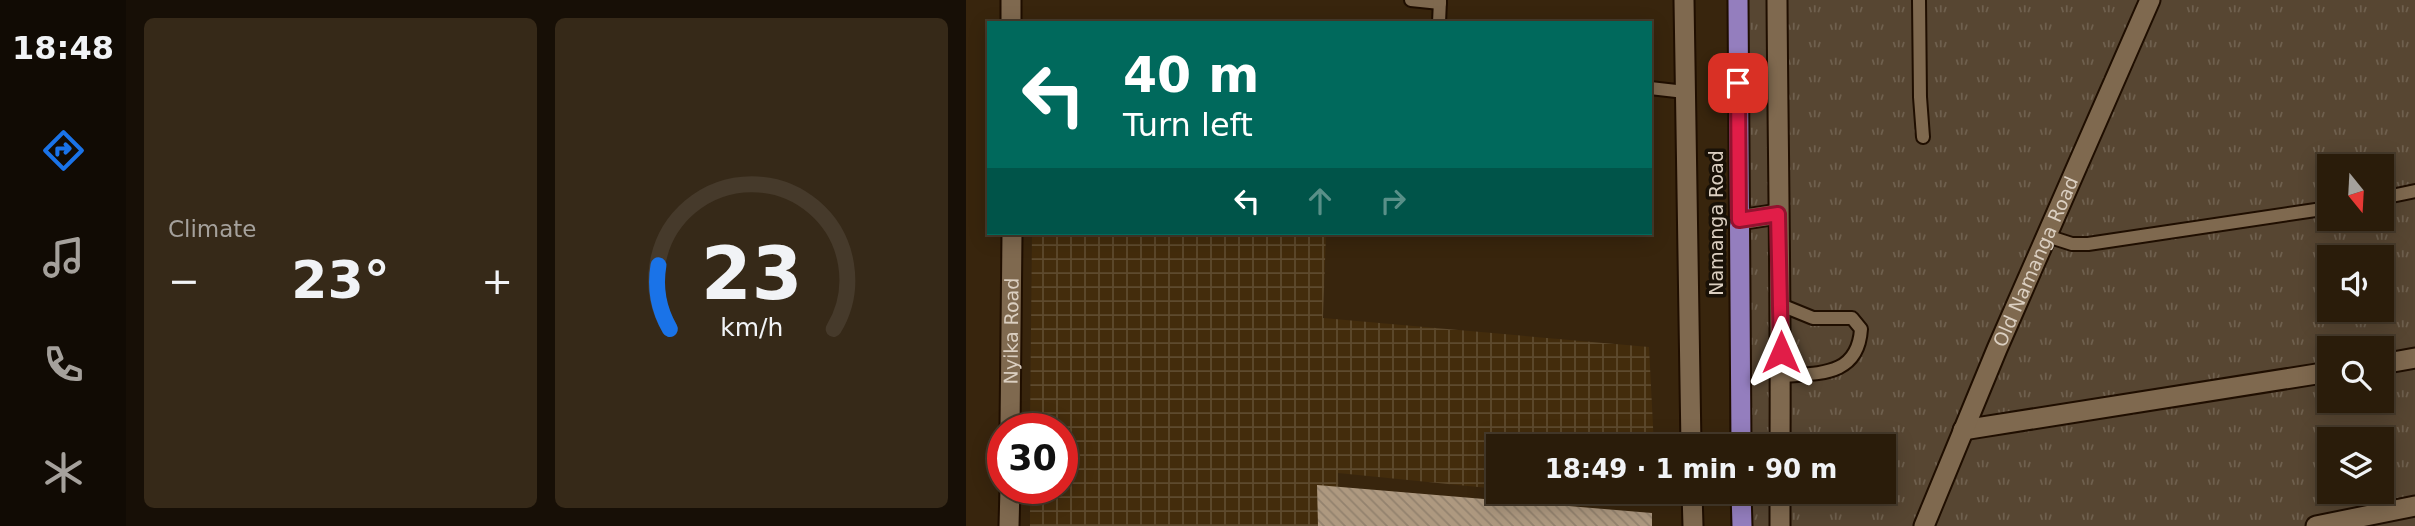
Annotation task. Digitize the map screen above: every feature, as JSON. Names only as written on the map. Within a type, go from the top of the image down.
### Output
[{"type":"highway","name":"Namanga Road","points":[[1738,0],[1741,434]]},
{"type":"highway","points":[[1741,504],[1742,526]]},
{"type":"street","points":[[1011,0],[1012,21]]},
{"type":"street","points":[[1684,0],[1691,434]]},
{"type":"street","points":[[1777,0],[1780,434]]},
{"type":"street","name":"Old Namanga Road","points":[[1924,526],[2150,0]]},
{"type":"street","points":[[1739,220],[1778,214]]},
{"type":"street","name":"Nyika Road","points":[[1010,413],[1012,235]]},
{"type":"street","points":[[2394,362],[2415,358]]},
{"type":"street","points":[[1963,430],[2317,374]]},
{"type":"street","points":[[1009,526],[1010,504]]},
{"type":"street","points":[[1692,504],[1693,526]]},
{"type":"street","points":[[1780,504],[1780,526]]},
{"type":"street","points":[[2316,526],[2415,506]]},
{"type":"lane","points":[[1410,0],[1440,2],[1439,21]]},
{"type":"lane","points":[[1919,0],[1923,137]]},
{"type":"lane","points":[[1652,88],[1685,92]]},
{"type":"lane","points":[[2394,195],[2415,191]]},
{"type":"lane","points":[[2047,236],[2072,244],[2088,244],[2317,210]]},
{"type":"lane","points":[[1781,305],[1813,318],[1852,318],[1861,329],[1859,347],[1844,366],[1823,373],[1781,376]]},
{"type":"shaded area","points":[[1032,235],[1326,235],[1323,318],[1649,347],[1653,434],[1486,434],[1486,488],[1338,473],[1339,526],[1030,526],[1030,504],[1078,504],[1078,413],[1030,413]]},
{"type":"green space","points":[[1738,0],[2415,0],[2415,526],[1742,526],[1742,504],[1896,504],[1896,434],[1741,434]]},
{"type":"building","points":[[1317,485],[1486,499],[1486,504],[1544,504],[1652,513],[1652,526],[1318,526]]},
{"type":"route","points":[[1738,83],[1739,220],[1778,214],[1781,352]]}]
